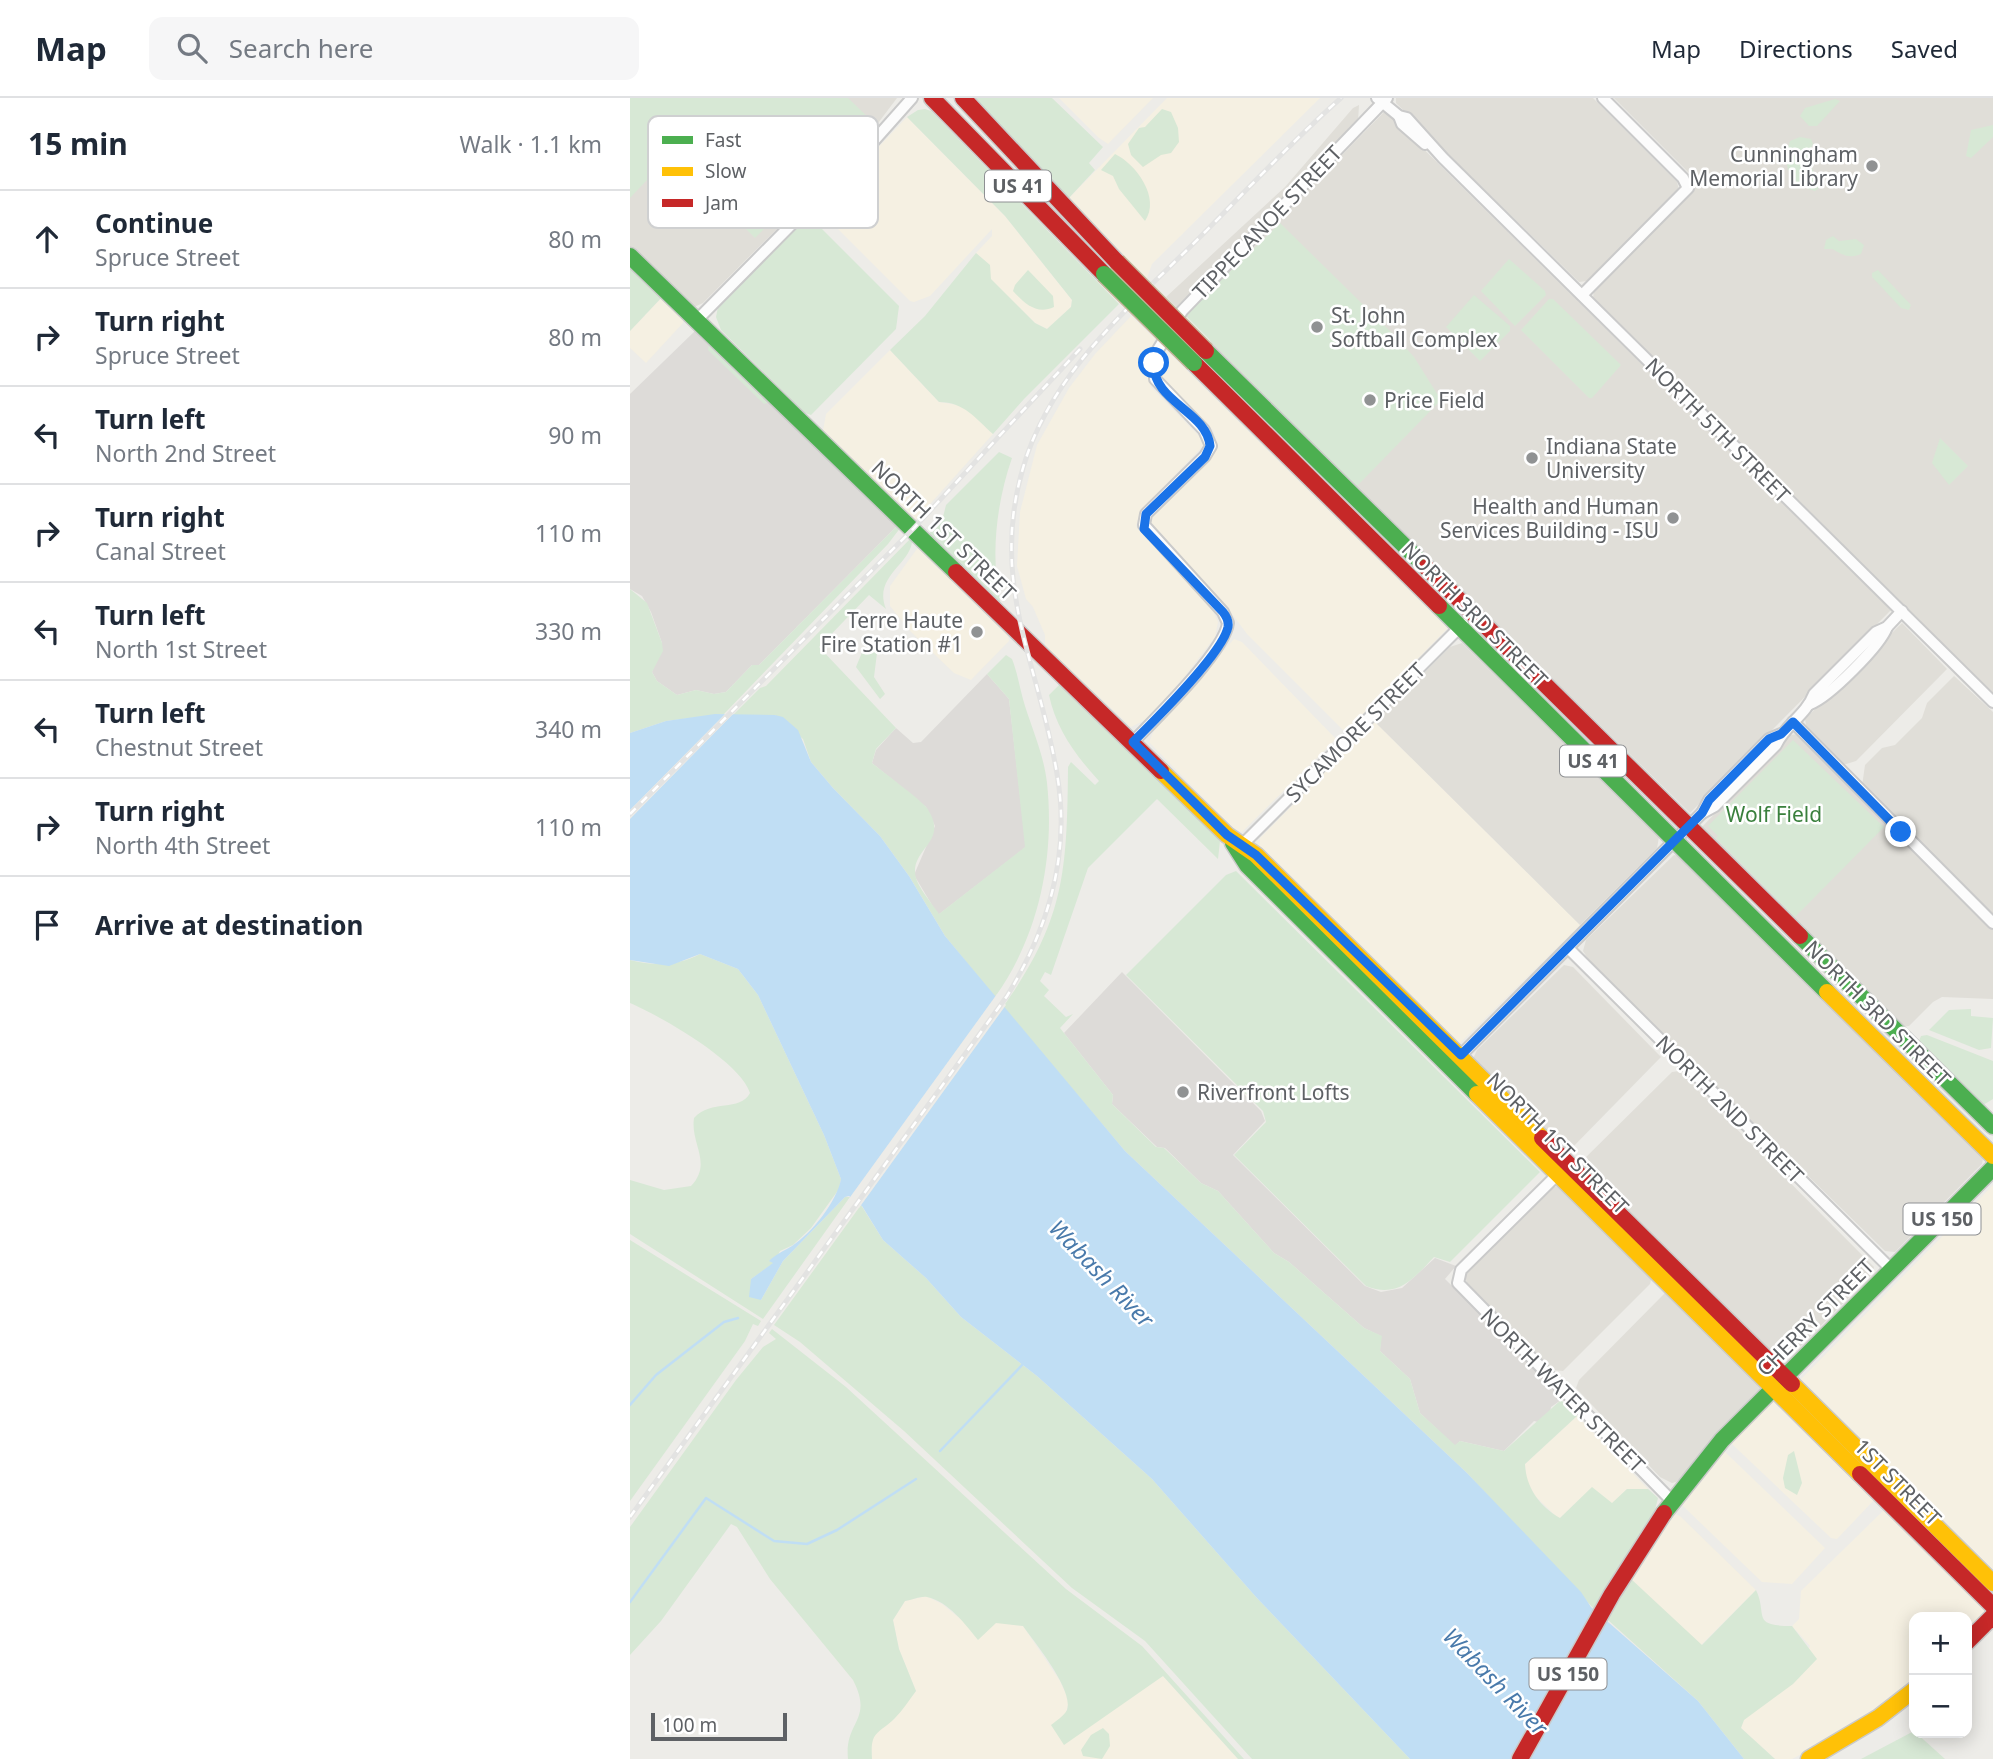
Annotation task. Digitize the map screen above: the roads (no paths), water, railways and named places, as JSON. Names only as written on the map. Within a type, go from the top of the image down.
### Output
[{"type":"main road","name":"NORTH 3RD STREET","points":[[932,98],[1104,274],[1459,628],[1993,1156]]},
{"type":"main road","name":"NORTH 3RD STREET","points":[[962,98],[1116,262],[1993,1126]]},
{"type":"main road","name":"NORTH 1ST STREET","points":[[630,256],[1133,742],[1240,848],[1247,864],[1455,1060],[1780,1383]]},
{"type":"main road","name":"CHERRY STREET","points":[[1672,1500],[1714,1450],[1993,1168]]},
{"type":"main road","name":"1ST STREET","points":[[1780,1383],[1993,1583]]},
{"type":"main road","name":"1ST STREET","points":[[1780,1383],[1993,1606]]},
{"type":"main road","name":"US 150","points":[[1520,1759],[1617,1589],[1672,1500]]},
{"type":"main road","points":[[1972,1637],[1993,1616]]},
{"type":"main road","points":[[1809,1759],[1878,1718],[1909,1694]]},
{"type":"street","points":[[878,136],[912,98]]},
{"type":"street","points":[[1582,295],[1689,186],[1603,98]]},
{"type":"street","name":"NORTH 5TH STREET","points":[[1382,99],[1399,116],[1402,124],[1443,159],[1993,702]]},
{"type":"street","name":"TIPPECANOE STREET","points":[[1133,742],[1200,668],[1227,629],[1223,612],[1143,526],[1146,514],[1205,457],[1210,446],[1204,430],[1155,379],[1156,353],[1182,311],[1382,99]]},
{"type":"street","points":[[697,320],[788,228]]},
{"type":"street","points":[[1455,1060],[1702,813],[1709,800],[1769,739],[1781,734],[1810,704],[1820,701],[1838,683],[1883,637],[1887,627],[1902,611]]},
{"type":"street","name":"SYCAMORE STREET","points":[[1240,848],[1474,614]]},
{"type":"street","points":[[1793,722],[1993,923]]},
{"type":"street","name":"NORTH 2ND STREET","points":[[1568,948],[1892,1270]]},
{"type":"street","name":"NORTH WATER STREET","points":[[1564,1168],[1461,1270],[1457,1278],[1460,1286],[1672,1500]]},
{"type":"water","name":"Wabash River","points":[[715,714],[775,715],[783,717],[798,730],[811,762],[880,836],[909,876],[945,936],[1125,1151],[1467,1473],[1581,1592],[1591,1607],[1698,1701],[1744,1759],[1410,1759],[1256,1597],[1152,1479],[1037,1376],[961,1317],[926,1278],[883,1240],[862,1206],[849,1196],[783,1261],[761,1300],[749,1297],[751,1279],[773,1263],[769,1261],[800,1240],[815,1225],[829,1206],[841,1179],[824,1135],[758,995],[738,969],[700,954],[669,966],[630,960],[630,733],[666,721]]},
{"type":"waterway","points":[[630,1405],[656,1375],[724,1322],[738,1318]]},
{"type":"waterway","points":[[940,1451],[1025,1362]]},
{"type":"waterway","points":[[630,1602],[706,1498],[774,1541],[807,1544],[837,1530],[916,1479]]},
{"type":"railway","points":[[630,1517],[1007,996],[1045,917],[1058,862],[1061,804],[1049,734],[1020,623],[1011,549],[1014,510],[1023,468],[1036,433],[1075,369],[1124,312],[1341,98]]},
{"type":"railway","points":[[630,814],[913,529],[1080,349]]},
{"type":"place","name":"Cunningham Memorial Library","points":[[1872,166]]},
{"type":"place","name":"St. John Softball Complex","points":[[1317,327]]},
{"type":"place","name":"Price Field","points":[[1370,400]]},
{"type":"place","name":"Indiana State University","points":[[1532,458]]},
{"type":"place","name":"Health and Human Services Building - ISU","points":[[1673,518]]},
{"type":"place","name":"Terre Haute Fire Station #1","points":[[977,632]]},
{"type":"place","name":"Riverfront Lofts","points":[[1183,1092]]},
{"type":"park label","name":"Wolf Field","points":[[1774,814]]}]
